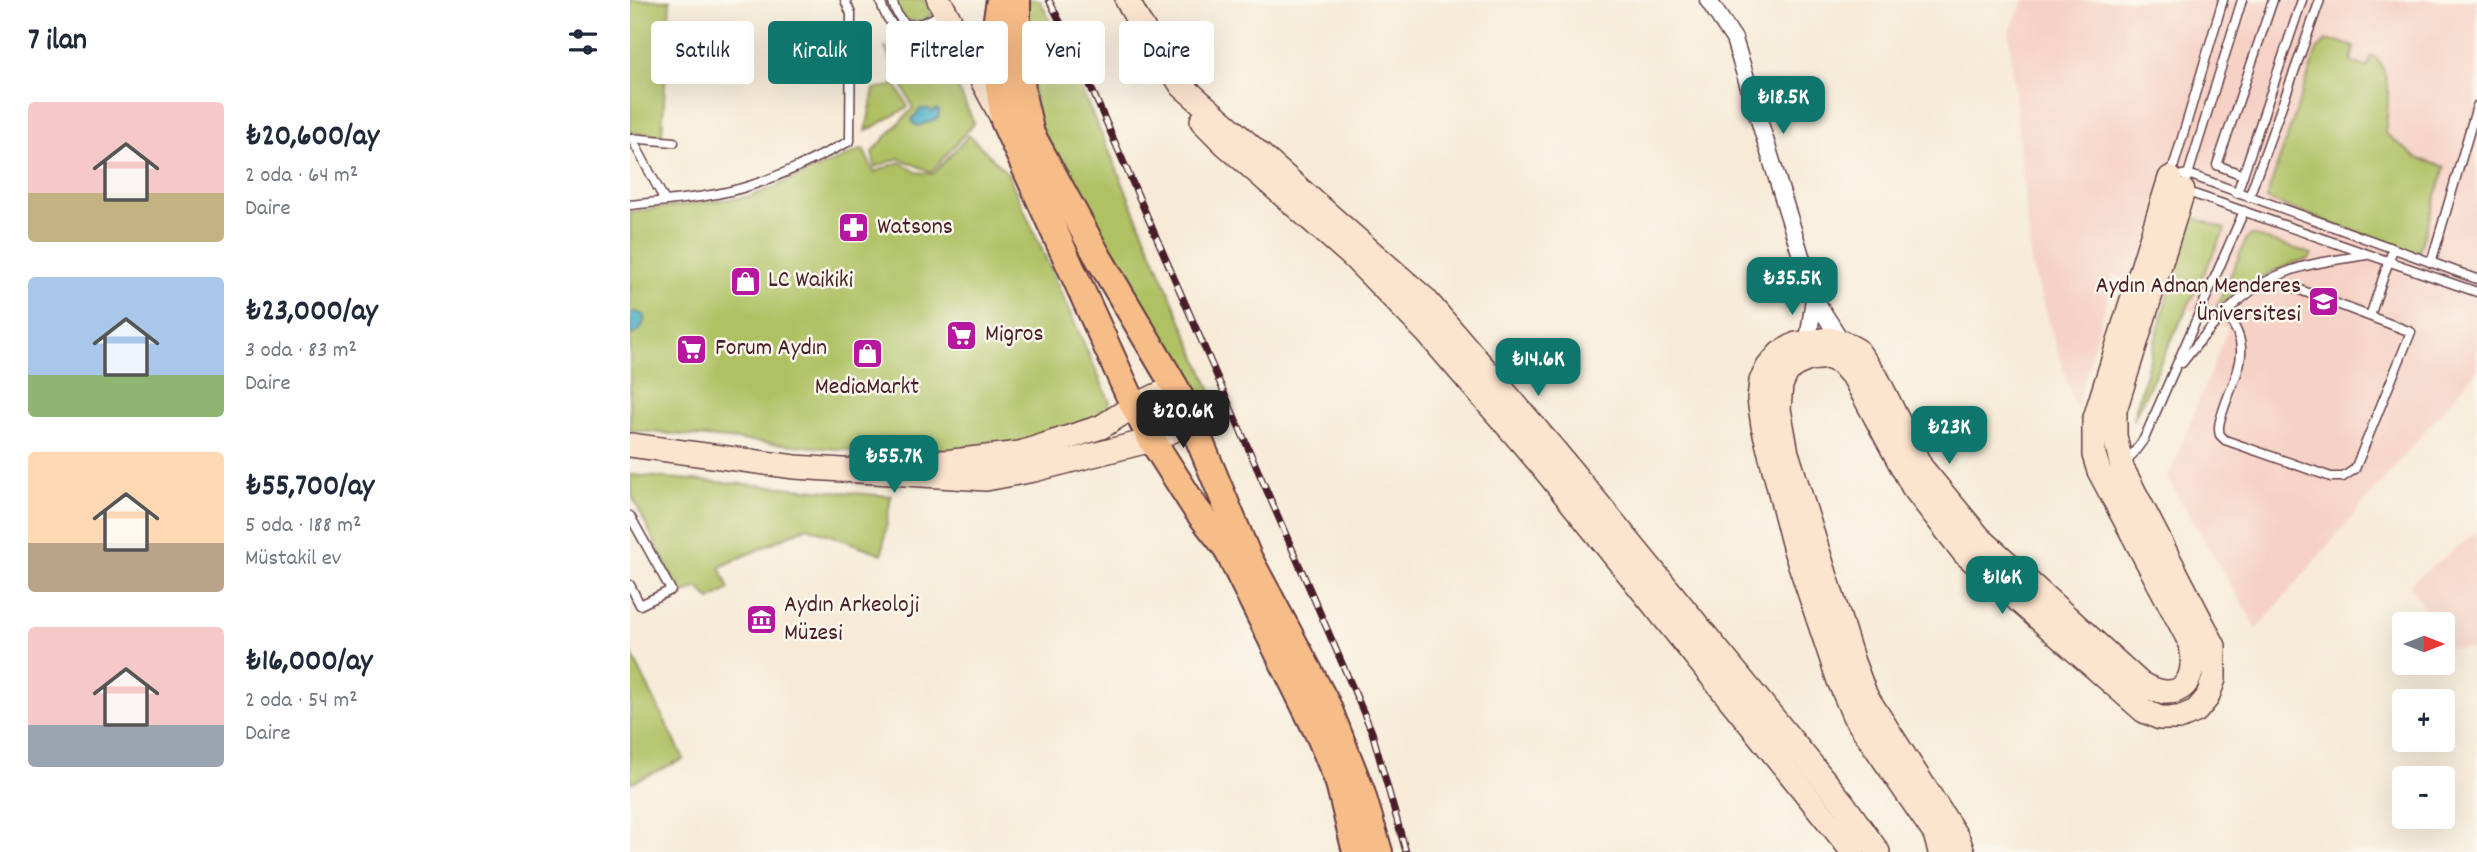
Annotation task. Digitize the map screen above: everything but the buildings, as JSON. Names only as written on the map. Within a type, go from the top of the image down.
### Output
[{"type":"main road","points":[[1003,1],[1017,43],[1023,99],[1031,134],[1097,255],[1175,387],[1248,557],[1327,705],[1361,791],[1379,852]]},
{"type":"main road","points":[[1003,1],[993,43],[1004,121],[1134,406],[1152,440],[1196,509],[1226,547],[1321,739],[1339,783],[1356,852]]},
{"type":"main road","points":[[1122,380],[1135,380],[1148,373],[1158,361]]},
{"type":"street","points":[[1115,0],[1171,89],[1225,144],[1352,256],[1429,334],[1541,465],[1853,852]]},
{"type":"street","points":[[1127,0],[1182,86],[1425,299],[1573,474],[1843,803],[1878,852]]},
{"type":"street","points":[[1708,0],[1734,39],[1814,298],[1842,342]]},
{"type":"street","points":[[984,84],[1004,121]]},
{"type":"street","points":[[1940,852],[1934,834],[1854,716],[1839,681],[1794,547],[1763,426],[1759,399],[1761,381],[1768,366],[1780,353],[1808,341],[1828,339],[1842,342],[1857,350],[1877,378],[1921,467],[1980,538],[2140,683],[2154,691],[2178,691],[2186,685],[2192,673],[2191,644],[2105,483],[2094,455],[2094,421],[2181,181]]},
{"type":"street","points":[[1964,852],[1866,696],[1787,453],[1779,409],[1781,385],[1787,372],[1809,359],[1828,358],[1841,363],[1855,379],[1913,487],[1964,553],[2144,710],[2160,718],[2179,718],[2196,711],[2207,698],[2214,679],[2214,646],[2122,468],[2115,436],[2115,410],[2181,181]]},
{"type":"street","points":[[1808,341],[1814,298]]},
{"type":"street","points":[[630,434],[827,456],[945,462],[1020,453],[1101,428],[1134,406],[1175,387]]},
{"type":"street","points":[[630,445],[795,467],[986,479],[1034,470],[1152,440],[1172,431],[1190,418]]},
{"type":"lane","points":[[630,205],[703,196],[751,186],[790,171],[850,141],[851,14],[845,0]]},
{"type":"lane","points":[[880,0],[890,21]]},
{"type":"lane","points":[[892,0],[896,14],[905,24],[919,25],[942,6]]},
{"type":"lane","points":[[2181,181],[2223,0]]},
{"type":"lane","points":[[2181,181],[2242,0]]},
{"type":"lane","points":[[2243,175],[2217,165],[2273,0]]},
{"type":"lane","points":[[2237,192],[2302,0]]},
{"type":"lane","points":[[2249,197],[2320,0]]},
{"type":"lane","points":[[2431,263],[2477,106]]},
{"type":"lane","points":[[631,139],[665,201]]},
{"type":"lane","points":[[631,139],[674,142]]},
{"type":"lane","points":[[2181,181],[2237,192],[2477,279]]},
{"type":"lane","points":[[2181,181],[2244,211],[2477,292]]},
{"type":"lane","points":[[2122,468],[2144,439],[2244,211]]},
{"type":"lane","points":[[2370,316],[2393,249]]},
{"type":"lane","points":[[2174,373],[2203,336],[2239,301],[2276,276],[2320,262],[2367,255]]},
{"type":"lane","points":[[2226,314],[2238,328],[2242,346],[2219,424],[2220,435],[2225,440],[2337,478],[2348,476],[2355,469],[2410,332],[2295,288]]},
{"type":"lane","points":[[630,516],[671,590],[640,606],[630,585]]},
{"type":"shaded area","name":"Aydın Adnan Menderes Üniversitesi","points":[[2024,0],[2477,0],[2477,370],[2257,629],[2168,479],[2228,328],[2114,274],[2076,410],[2031,264],[2009,32]]},
{"type":"shaded area","points":[[2477,532],[2477,649],[2455,648],[2455,612],[2426,612],[2409,584]]},
{"type":"green space","points":[[630,0],[670,0],[669,21],[651,21],[651,84],[665,84],[662,135],[630,133]]},
{"type":"green space","points":[[895,0],[925,0],[932,15],[922,21],[902,20]]},
{"type":"green space","points":[[1023,0],[1040,0],[1050,21],[1027,21]]},
{"type":"green space","points":[[2326,41],[2337,41],[2354,47],[2351,61],[2367,68],[2372,55],[2379,62],[2384,71],[2388,91],[2385,133],[2417,158],[2445,167],[2418,255],[2266,199],[2317,50]]},
{"type":"green space","points":[[902,84],[953,84],[957,86],[974,123],[931,172],[899,158],[875,167],[872,152],[913,108]]},
{"type":"green space","points":[[1034,84],[1078,84],[1223,419],[1207,426],[1039,124],[1033,93]]},
{"type":"green space","points":[[896,85],[908,107],[866,131],[874,89]]},
{"type":"green space","points":[[969,135],[1008,174],[1110,402],[1108,412],[1001,452],[869,452],[630,430],[630,212],[752,196],[863,149],[874,172],[900,162],[916,172],[933,174]]},
{"type":"green space","points":[[2190,216],[2225,229],[2133,420],[2133,419]]},
{"type":"green space","points":[[2252,235],[2312,254],[2309,259],[2260,278],[2216,309],[2247,238]]},
{"type":"green space","points":[[630,475],[891,496],[882,554],[807,527],[720,567],[729,589],[710,600],[698,587],[681,595],[630,492]]},
{"type":"green space","points":[[630,651],[684,759],[630,783]]},
{"type":"water","points":[[921,109],[933,112],[936,109],[939,111],[938,118],[918,126],[914,124],[912,119]]},
{"type":"water","points":[[637,312],[645,316],[643,323],[639,331],[630,335],[630,313]]},
{"type":"railway","points":[[1049,0],[1076,53],[1372,732],[1406,852]]},
{"type":"place","name":"Watsons","points":[[854,228]]},
{"type":"place","name":"LC Waikiki","points":[[745,281]]},
{"type":"place","name":"Aydın Adnan Menderes Üniversitesi","points":[[2324,301]]},
{"type":"place","name":"Migros","points":[[962,335]]},
{"type":"place","name":"Forum Aydın","points":[[692,349]]},
{"type":"place","name":"MediaMarkt","points":[[867,354]]},
{"type":"place","name":"Aydın Arkeoloji Müzesi","points":[[761,620]]}]
